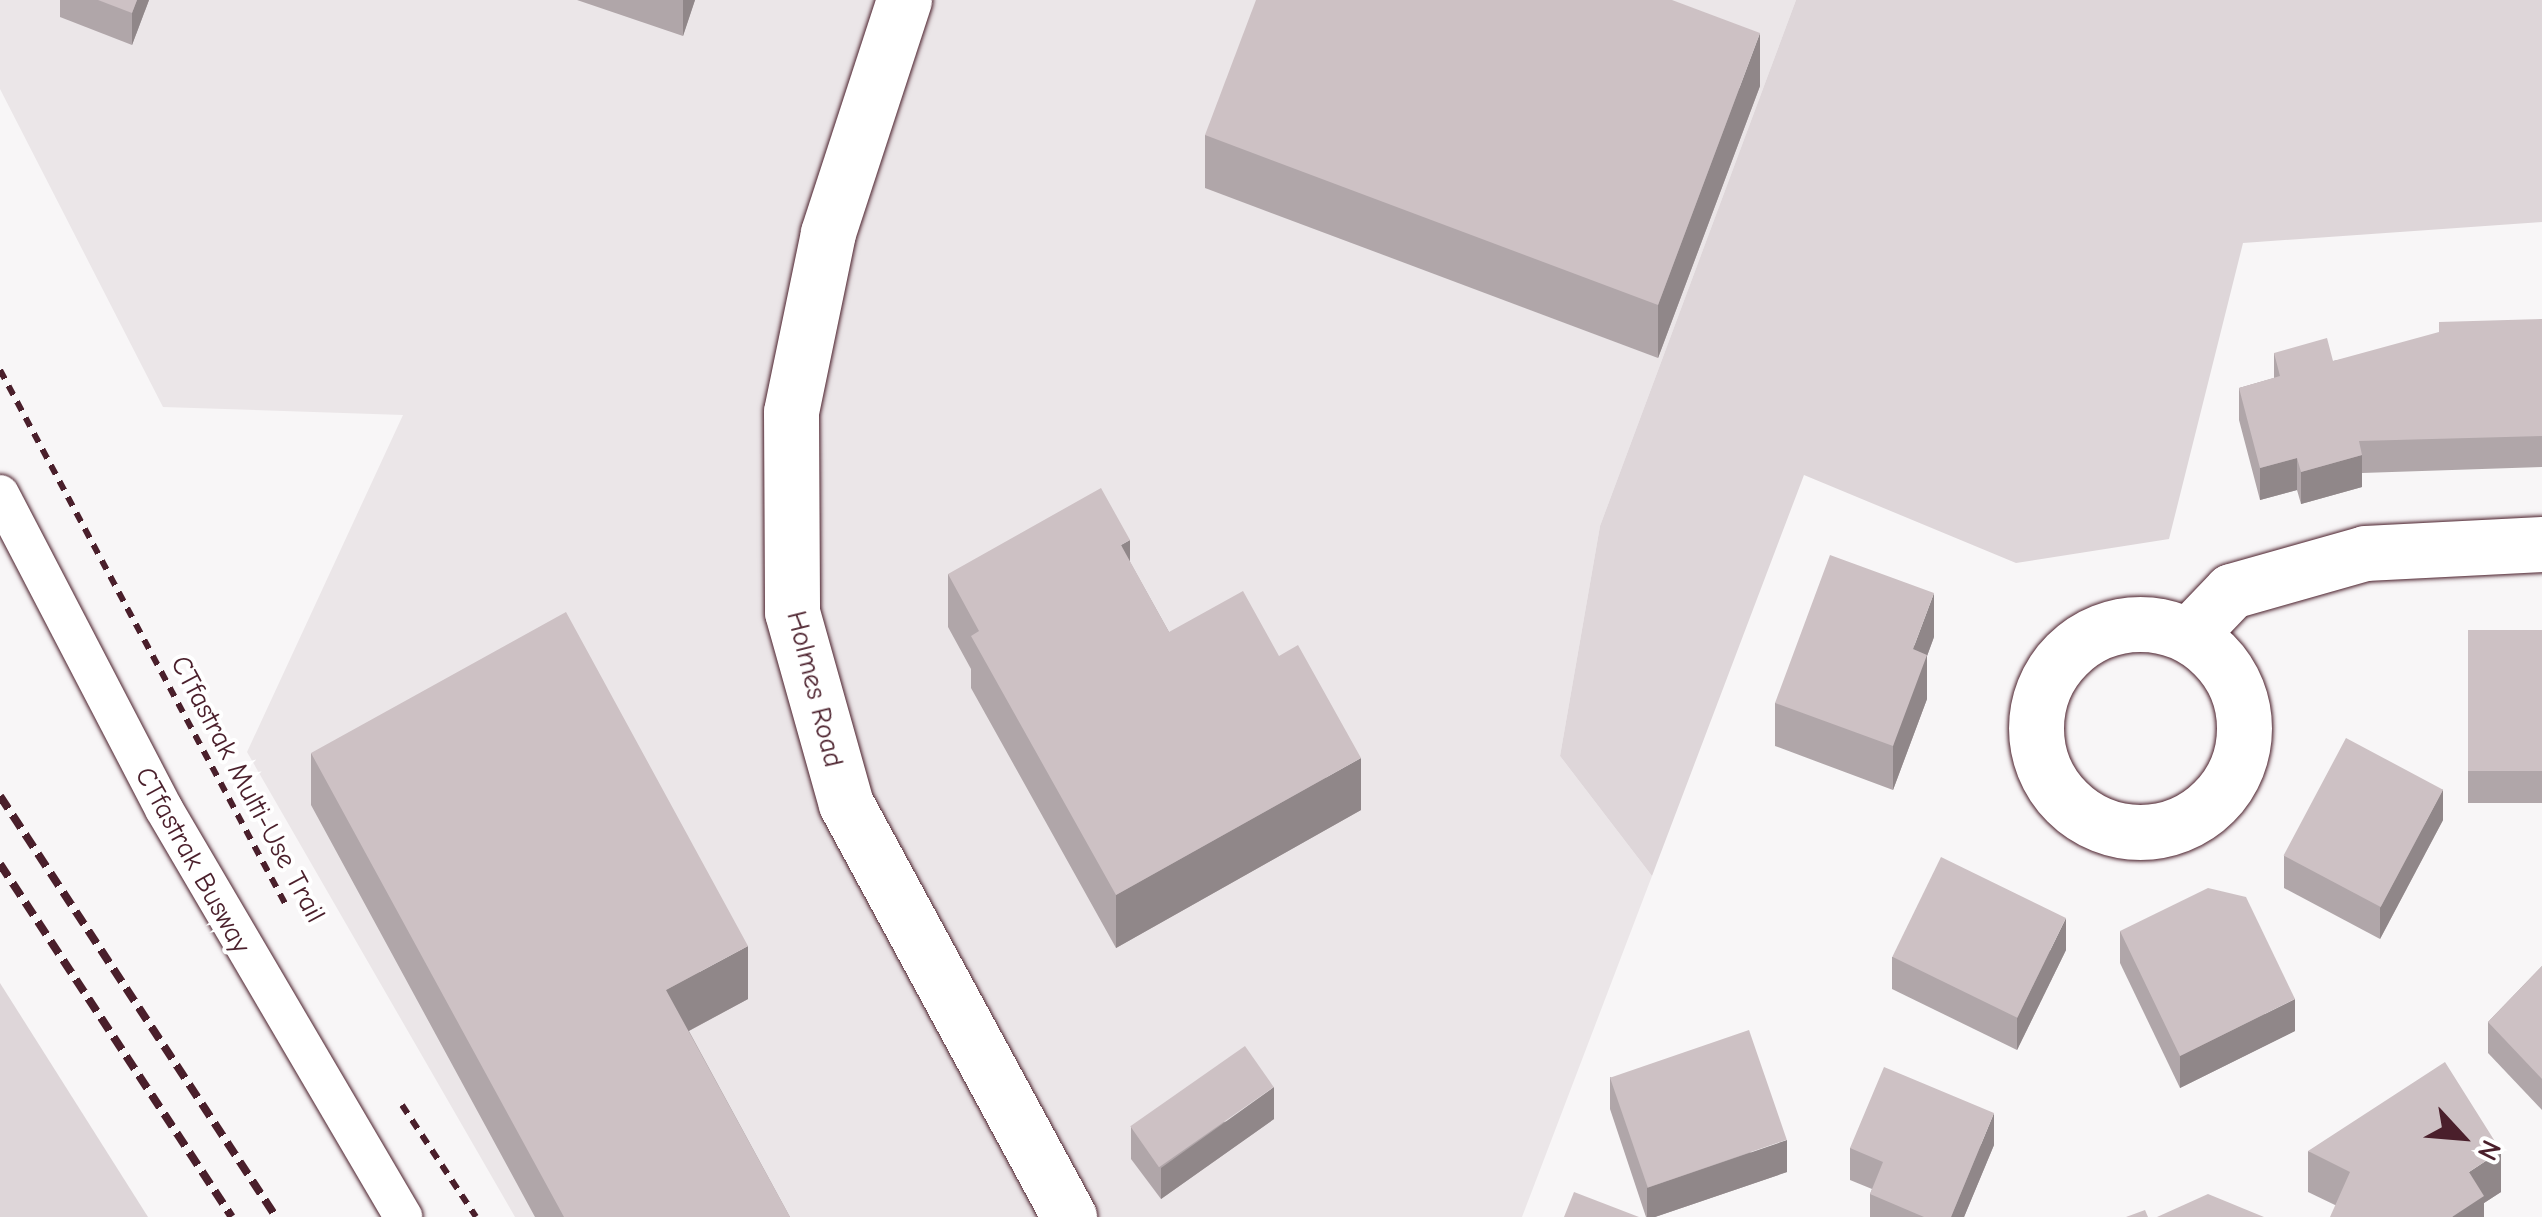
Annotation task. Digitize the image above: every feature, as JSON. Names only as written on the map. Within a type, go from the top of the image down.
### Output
[{"type":"street","name":"Holmes Road","points":[[904,0],[828,233],[791,412],[792,612],[846,804],[1070,1217]]},
{"type":"street","points":[[2190,635],[2230,591],[2365,553],[2542,544]]},
{"type":"lane","name":"CTfastrak Busway","points":[[0,494],[172,824],[403,1217]]},
{"type":"path","name":"CTfastrak Multi-Use Trail","points":[[0,370],[297,926]]},
{"type":"path","points":[[394,1092],[476,1217]]},
{"type":"shaded area","points":[[0,0],[1796,0],[1600,526],[1560,756],[1652,876],[1522,1217],[515,1217],[247,752],[403,415],[163,407],[0,89]]},
{"type":"shaded area","points":[[1796,0],[2542,0],[2542,222],[2243,243],[2169,539],[2016,563],[1804,475],[1652,876],[1560,756],[1600,526]]},
{"type":"shaded area","points":[[0,983],[148,1217],[0,1217]]},
{"type":"building","points":[[98,0],[137,0],[132,13]]},
{"type":"building","points":[[1256,0],[1672,0],[1760,33],[1658,305],[1205,135]]},
{"type":"building","points":[[2542,319],[2542,436],[2359,441],[2362,455],[2301,472],[2297,458],[2260,468],[2239,388],[2280,376],[2274,353],[2327,338],[2333,361],[2439,332],[2439,322]]},
{"type":"building","points":[[1101,488],[1130,540],[1121,545],[1169,632],[1243,591],[1279,656],[1298,645],[1361,758],[1116,895],[971,636],[979,631],[948,574]]},
{"type":"building","points":[[1830,555],[1934,593],[1913,649],[1927,655],[1893,746],[1775,703]]},
{"type":"building","points":[[566,612],[748,946],[666,990],[790,1217],[564,1217],[311,753]]},
{"type":"building","points":[[2468,630],[2542,630],[2542,771],[2468,771]]},
{"type":"building","points":[[2346,738],[2443,790],[2381,907],[2284,855]]},
{"type":"building","points":[[1941,857],[2066,918],[2017,1018],[1892,957]]},
{"type":"building","points":[[2208,888],[2246,897],[2295,999],[2180,1056],[2120,931]]},
{"type":"building","points":[[2542,966],[2542,1079],[2488,1022]]},
{"type":"building","points":[[1749,1030],[1787,1140],[1648,1188],[1610,1078]]},
{"type":"building","points":[[1245,1046],[1274,1087],[1159,1167],[1130,1126]]},
{"type":"building","points":[[2445,1062],[2501,1151],[2469,1172],[2484,1196],[2452,1217],[2330,1217],[2350,1172],[2308,1151]]},
{"type":"building","points":[[1884,1067],[1994,1113],[1951,1217],[1924,1217],[1870,1194],[1883,1162],[1850,1148]]},
{"type":"building","points":[[1574,1192],[1639,1217],[1564,1217]]},
{"type":"building","points":[[2208,1194],[2264,1217],[2157,1217]]},
{"type":"building","points":[[2145,1210],[2148,1217],[2126,1217]]},
{"type":"railway","points":[[0,796],[276,1217]]},
{"type":"railway","points":[[0,864],[232,1217]]}]
